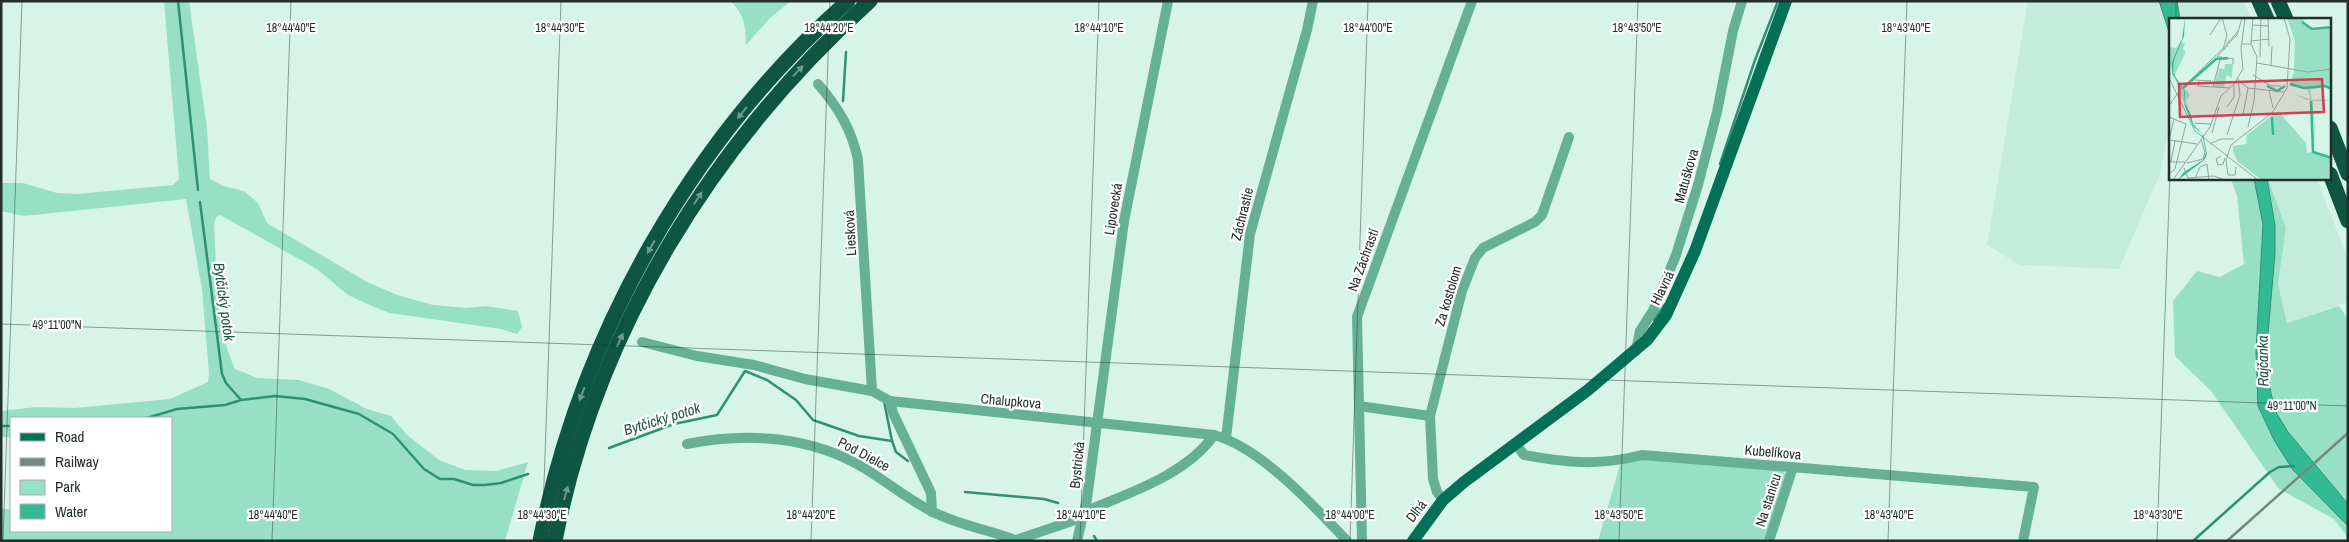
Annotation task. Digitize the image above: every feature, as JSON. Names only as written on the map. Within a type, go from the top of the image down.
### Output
[{"type":"highway","points":[[540,541],[560,460],[592,368],[613,319],[662,227],[708,157],[756,97],[785,63],[848,1]]},
{"type":"highway","points":[[554,541],[574,462],[605,373],[651,275],[679,227],[720,165],[766,106],[821,47],[870,1]]},
{"type":"highway","points":[[2259,1],[2267,18]]},
{"type":"highway","points":[[2278,1],[2286,18]]},
{"type":"highway","points":[[2332,133],[2348,174]]},
{"type":"highway","points":[[2332,179],[2348,221]]},
{"type":"main road","name":"Hlavná","points":[[1444,500],[1464,482],[1588,390],[1636,351],[1660,324],[1683,281],[1786,1]]},
{"type":"main road","name":"Dlhá","points":[[1413,541],[1444,500]]},
{"type":"street","name":"Lipovecká","points":[[1097,422],[1124,220],[1168,1]]},
{"type":"street","name":"Záchrastie","points":[[1226,438],[1250,234],[1307,30],[1313,1]]},
{"type":"street","name":"Na Záchrastí","points":[[1362,541],[1357,317],[1472,1]]},
{"type":"street","name":"Matuškova","points":[[1636,351],[1640,331],[1654,309],[1676,255],[1698,184],[1717,112],[1733,32],[1742,1]]},
{"type":"street","name":"Liesková","points":[[818,84],[852,134],[858,160],[872,391]]},
{"type":"street","name":"Za kostolom","points":[[1444,500],[1437,492],[1433,478],[1430,416],[1462,291],[1475,258],[1483,248],[1535,222],[1542,215],[1569,137]]},
{"type":"street","name":"Chalupkova","points":[[642,342],[697,356],[754,365],[805,379],[872,391],[890,401],[1097,422],[1214,435],[1226,438],[1251,452],[1269,467],[1347,541]]},
{"type":"street","points":[[890,401],[893,413],[931,493],[932,512]]},
{"type":"street","points":[[1359,406],[1430,416]]},
{"type":"street","name":"Bystrická","points":[[1077,541],[1083,515],[1097,422]]},
{"type":"street","name":"Pod Dielce","points":[[687,444],[712,440],[762,438],[794,441],[819,447],[863,467],[932,512],[1017,540],[1083,515],[1183,465],[1204,450],[1214,435]]},
{"type":"street","name":"Kubelíkova","points":[[1516,444],[1524,454],[1585,463],[1614,462],[1642,455],[2034,487],[2024,541]]},
{"type":"street","name":"Na stanicu","points":[[1769,541],[1793,468]]},
{"type":"shaded area","points":[[2028,1],[2243,1],[2252,18],[2169,18],[2169,127],[2160,174],[2119,269],[2020,265],[1987,245]]},
{"type":"shaded area","points":[[2268,180],[2317,180],[2348,259],[2348,302],[2287,323],[2278,284],[2286,228]]},
{"type":"green space","points":[[164,1],[189,1],[207,128],[210,179],[223,186],[244,191],[258,203],[267,223],[367,282],[397,295],[433,305],[466,308],[486,306],[518,311],[522,327],[517,334],[501,329],[390,313],[348,295],[317,269],[220,215],[216,217],[214,225],[218,298],[228,352],[235,369],[257,378],[299,380],[329,389],[367,409],[391,416],[407,435],[439,460],[465,470],[496,471],[528,462],[505,541],[1,541],[1,509],[10,509],[10,532],[172,532],[172,417],[10,417],[10,437],[1,437],[1,411],[36,407],[75,408],[170,399],[208,382],[209,374],[202,289],[186,199],[24,216],[1,211],[1,183],[23,183],[57,193],[77,194],[173,185],[179,179]]},
{"type":"green space","points":[[730,1],[791,1],[770,18],[746,45],[741,15]]},
{"type":"green space","points":[[2231,180],[2268,180],[2286,228],[2278,284],[2287,323],[2339,306],[2348,319],[2348,538],[2334,519],[2279,489],[2211,391],[2175,356],[2173,301],[2197,271],[2220,277],[2244,264],[2237,196]]},
{"type":"green space","points":[[1636,459],[1782,469],[1787,476],[1765,541],[1598,541],[1620,465]]},
{"type":"water","points":[[2159,1],[2177,1],[2180,18],[2169,18],[2169,32]]},
{"type":"water","name":"Rajčanka","points":[[2254,180],[2267,180],[2275,225],[2275,253],[2266,357],[2271,394],[2277,414],[2288,432],[2348,504],[2348,526],[2293,470],[2274,440],[2258,406],[2256,352],[2263,224]]},
{"type":"waterway","name":"Bytčický potok","points":[[178,1],[198,190]]},
{"type":"waterway","points":[[1720,164],[1755,60],[1778,1]]},
{"type":"waterway","points":[[843,101],[846,52]]},
{"type":"waterway","name":"Bytčický potok","points":[[200,202],[222,374],[226,383],[241,400]]},
{"type":"waterway","points":[[1654,320],[1665,304]]},
{"type":"waterway","name":"Bytčický potok","points":[[609,448],[674,424],[717,415],[745,371],[767,380],[796,400],[813,420],[859,436],[892,441],[896,452],[908,461]]},
{"type":"waterway","name":"Bytčický potok","points":[[150,417],[177,409],[225,405],[241,400],[275,396],[305,399],[359,414],[393,434],[424,469],[440,479],[454,479],[473,485],[485,485],[501,483],[528,474]]},
{"type":"waterway","points":[[884,401],[892,441]]},
{"type":"waterway","name":"Bytčický potok","points":[[1,426],[10,426]]},
{"type":"waterway","name":"Bytčický potok","points":[[2193,541],[2270,472],[2279,467],[2294,466]]},
{"type":"waterway","name":"Bytčický potok","points":[[965,492],[1044,499],[1058,503]]},
{"type":"waterway","name":"Bytčický potok","points":[[1094,536],[1097,541]]},
{"type":"railway","points":[[2227,541],[2348,433]]}]
